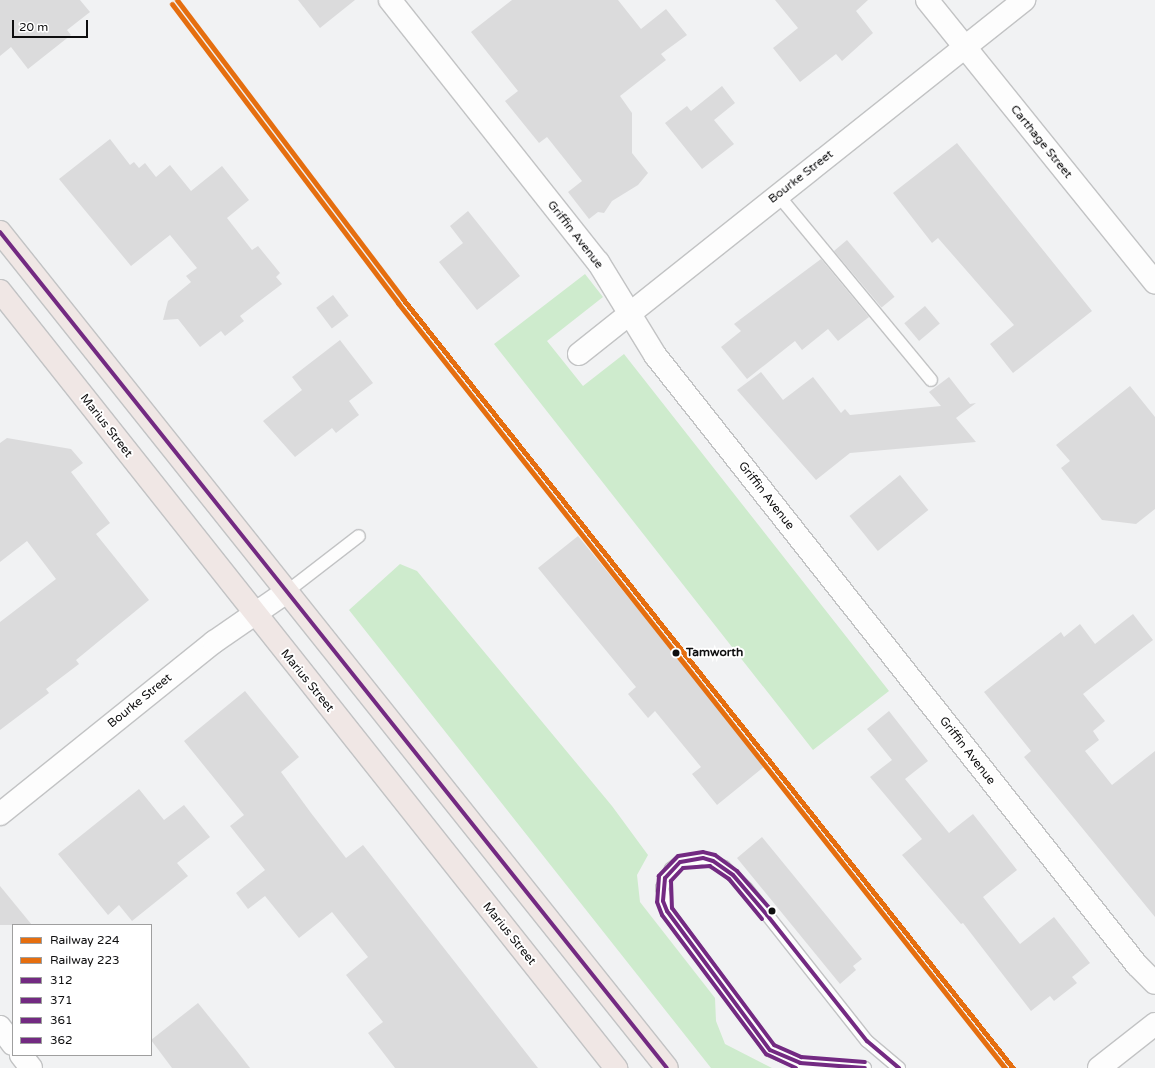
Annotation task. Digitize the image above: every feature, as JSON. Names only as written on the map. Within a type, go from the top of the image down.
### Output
[{"type":"main road","points":[[0,232],[284,593],[667,1068]]},
{"type":"main road","name":"Marius Street","points":[[0,291],[254,614],[616,1068]]},
{"type":"street","name":"Griffin Avenue","points":[[390,0],[598,262],[655,355],[1136,965],[1155,983]]},
{"type":"street","name":"Carthage Street","points":[[927,0],[1155,283]]},
{"type":"street","name":"Bourke Street","points":[[579,354],[1024,0]]},
{"type":"street","name":"Bourke Street","points":[[0,814],[214,642],[284,593]]},
{"type":"street","points":[[1099,1068],[1155,1024]]},
{"type":"street","points":[[0,1027],[12,1043]]},
{"type":"street","points":[[22,1056],[31,1068]]},
{"type":"lane","points":[[778,195],[931,380]]},
{"type":"lane","points":[[284,593],[359,536]]},
{"type":"lane","points":[[865,1068],[800,1063],[770,1050],[667,911],[662,888],[671,869],[680,862],[703,858],[728,871],[867,1041],[899,1068]]},
{"type":"green space","points":[[585,274],[603,297],[547,341],[583,386],[624,354],[889,691],[813,750],[494,344]]},
{"type":"green space","points":[[400,564],[417,571],[612,806],[648,855],[637,875],[640,902],[715,998],[716,1021],[725,1044],[772,1068],[711,1068],[349,610]]},
{"type":"building","points":[[0,0],[80,0],[90,12],[67,30],[71,35],[28,69],[11,47],[0,56]]},
{"type":"building","points":[[298,0],[355,0],[320,28]]},
{"type":"building","points":[[512,0],[618,0],[641,29],[666,9],[687,35],[661,54],[666,60],[620,96],[632,113],[632,153],[648,173],[638,185],[612,201],[604,213],[598,212],[589,219],[568,192],[582,181],[547,137],[539,143],[505,101],[518,91],[471,32]]},
{"type":"building","points":[[775,0],[868,0],[856,11],[873,33],[842,61],[836,54],[800,82],[773,48],[798,28]]},
{"type":"building","points":[[722,86],[735,103],[714,120],[734,144],[702,169],[665,123],[687,106],[691,111]]},
{"type":"building","points":[[110,139],[130,165],[134,162],[139,168],[145,163],[156,177],[170,165],[191,191],[222,166],[249,200],[227,218],[252,250],[258,246],[280,273],[276,277],[282,284],[240,316],[244,321],[225,336],[221,331],[200,347],[178,319],[163,320],[168,301],[191,282],[186,276],[197,268],[170,235],[131,266],[59,179]]},
{"type":"building","points":[[957,143],[1092,311],[1013,373],[990,344],[1014,325],[938,238],[932,243],[893,193]]},
{"type":"building","points":[[468,211],[520,276],[477,310],[439,262],[463,243],[450,226]]},
{"type":"building","points":[[847,240],[895,297],[882,308],[834,251]]},
{"type":"building","points":[[821,259],[869,317],[838,341],[828,329],[802,350],[795,341],[747,379],[721,347],[741,331],[734,324]]},
{"type":"building","points":[[333,295],[349,316],[332,328],[316,308]]},
{"type":"building","points":[[925,306],[940,324],[919,341],[904,323]]},
{"type":"building","points":[[340,340],[373,383],[349,401],[359,415],[336,433],[332,428],[295,457],[263,421],[302,390],[292,377]]},
{"type":"building","points":[[761,372],[783,400],[813,377],[841,413],[845,409],[850,415],[941,406],[929,392],[949,377],[970,404],[976,403],[956,418],[976,442],[850,453],[816,480],[737,390]]},
{"type":"building","points":[[1130,386],[1155,417],[1155,509],[1136,524],[1102,520],[1061,468],[1070,461],[1056,445]]},
{"type":"building","points":[[7,438],[71,449],[83,463],[71,472],[110,523],[96,534],[149,600],[76,660],[79,664],[46,689],[49,693],[0,730],[0,622],[56,579],[27,541],[0,562],[0,443]]},
{"type":"building","points":[[900,475],[928,510],[878,551],[849,516]]},
{"type":"building","name":"Tamworth","points":[[578,536],[766,765],[717,805],[692,774],[701,767],[655,711],[648,718],[628,694],[636,687],[538,568]]},
{"type":"building","points":[[1133,614],[1153,640],[1083,694],[1105,721],[1093,731],[1099,740],[1085,751],[1112,785],[1155,751],[1155,917],[1024,757],[1031,751],[984,692],[1061,632],[1064,637],[1080,624],[1095,644]]},
{"type":"building","points":[[245,691],[299,757],[281,772],[311,813],[346,858],[363,845],[538,1068],[395,1068],[368,1033],[383,1022],[346,975],[368,957],[332,912],[299,938],[265,896],[248,909],[236,893],[265,870],[230,826],[244,815],[184,741]]},
{"type":"building","points":[[889,711],[928,761],[905,779],[949,833],[973,814],[1017,870],[983,897],[1020,944],[1054,917],[1090,963],[1072,977],[1077,983],[1054,1001],[1050,996],[1031,1011],[963,923],[961,924],[902,855],[922,839],[870,777],[892,760],[867,729]]},
{"type":"building","points":[[139,789],[164,820],[184,805],[210,837],[177,863],[188,876],[132,921],[119,905],[108,915],[58,854]]},
{"type":"building","points":[[762,837],[862,959],[853,966],[856,970],[840,984],[737,858]]},
{"type":"building","points":[[0,886],[31,924],[0,925]]},
{"type":"building","points":[[198,1003],[250,1068],[172,1068],[152,1041],[152,1039]]},
{"type":"rail line","name":"224","points":[[177,0],[403,299],[1013,1068]]},
{"type":"rail line","name":"223","points":[[172,4],[398,303],[1005,1068]]},
{"type":"transit line","name":"312","points":[[0,232],[667,1068]]},
{"type":"transit line","name":"371","points":[[772,911],[737,871],[715,855],[703,852],[678,856],[659,876],[657,902],[662,915],[766,1054],[796,1068]]},
{"type":"transit line","name":"312","points":[[767,915],[733,875],[713,861],[703,858],[680,862],[665,878],[663,901],[667,911],[770,1050],[800,1063],[865,1068]]},
{"type":"transit line","name":"361","points":[[762,919],[729,879],[710,866],[683,868],[671,881],[672,908],[774,1045],[801,1057],[865,1062]]},
{"type":"transit line","name":"362","points":[[767,915],[867,1041],[899,1068]]},
{"type":"place","name":"Tamworth","points":[[676,653]]}]
